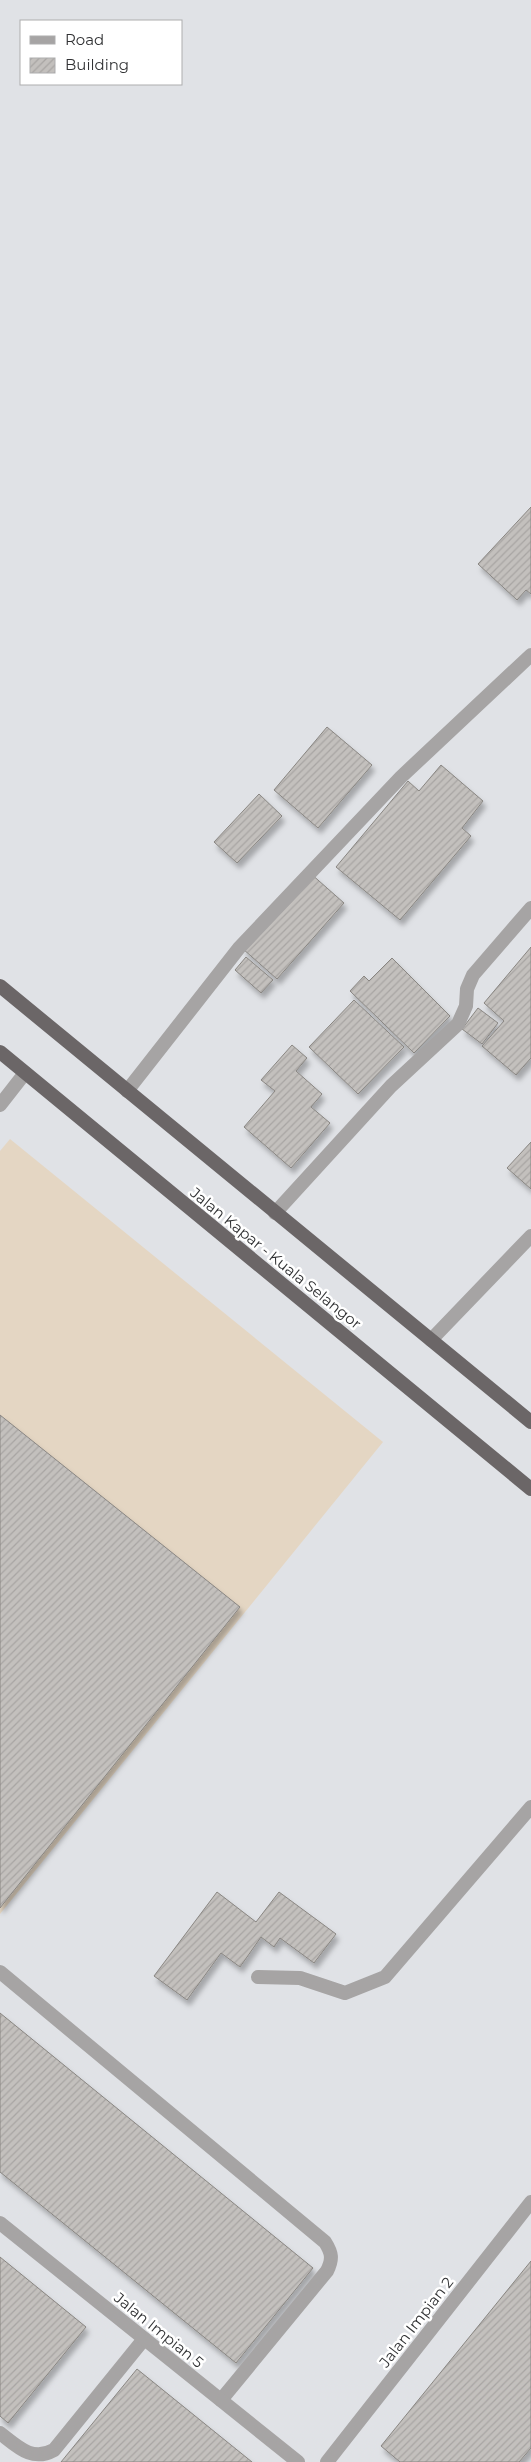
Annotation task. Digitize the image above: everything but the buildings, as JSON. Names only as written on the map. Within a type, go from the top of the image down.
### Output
[{"type":"highway","points":[[0,986],[275,1214],[531,1422]]},
{"type":"highway","name":"Jalan Kapar - Kuala Selangor","points":[[0,1052],[531,1489]]},
{"type":"street","points":[[127,1091],[239,948],[401,777],[531,655]]},
{"type":"street","points":[[275,1214],[391,1086],[458,1024],[466,1006],[467,989],[473,975],[531,908]]},
{"type":"street","points":[[0,1105],[25,1073]]},
{"type":"street","points":[[431,1340],[531,1236]]},
{"type":"street","points":[[258,1977],[300,1978],[345,1993],[385,1977],[531,1807]]},
{"type":"street","points":[[0,1972],[325,2242],[331,2251],[332,2261],[327,2271],[221,2400]]},
{"type":"street","name":"Jalan Impian 2","points":[[327,2462],[531,2202]]},
{"type":"street","name":"Jalan Impian 5","points":[[0,2223],[298,2462]]},
{"type":"street","points":[[0,2433],[35,2458],[46,2456],[54,2450],[144,2339]]},
{"type":"shaded area","points":[[10,1139],[383,1442],[0,1914],[0,1151]]}]
